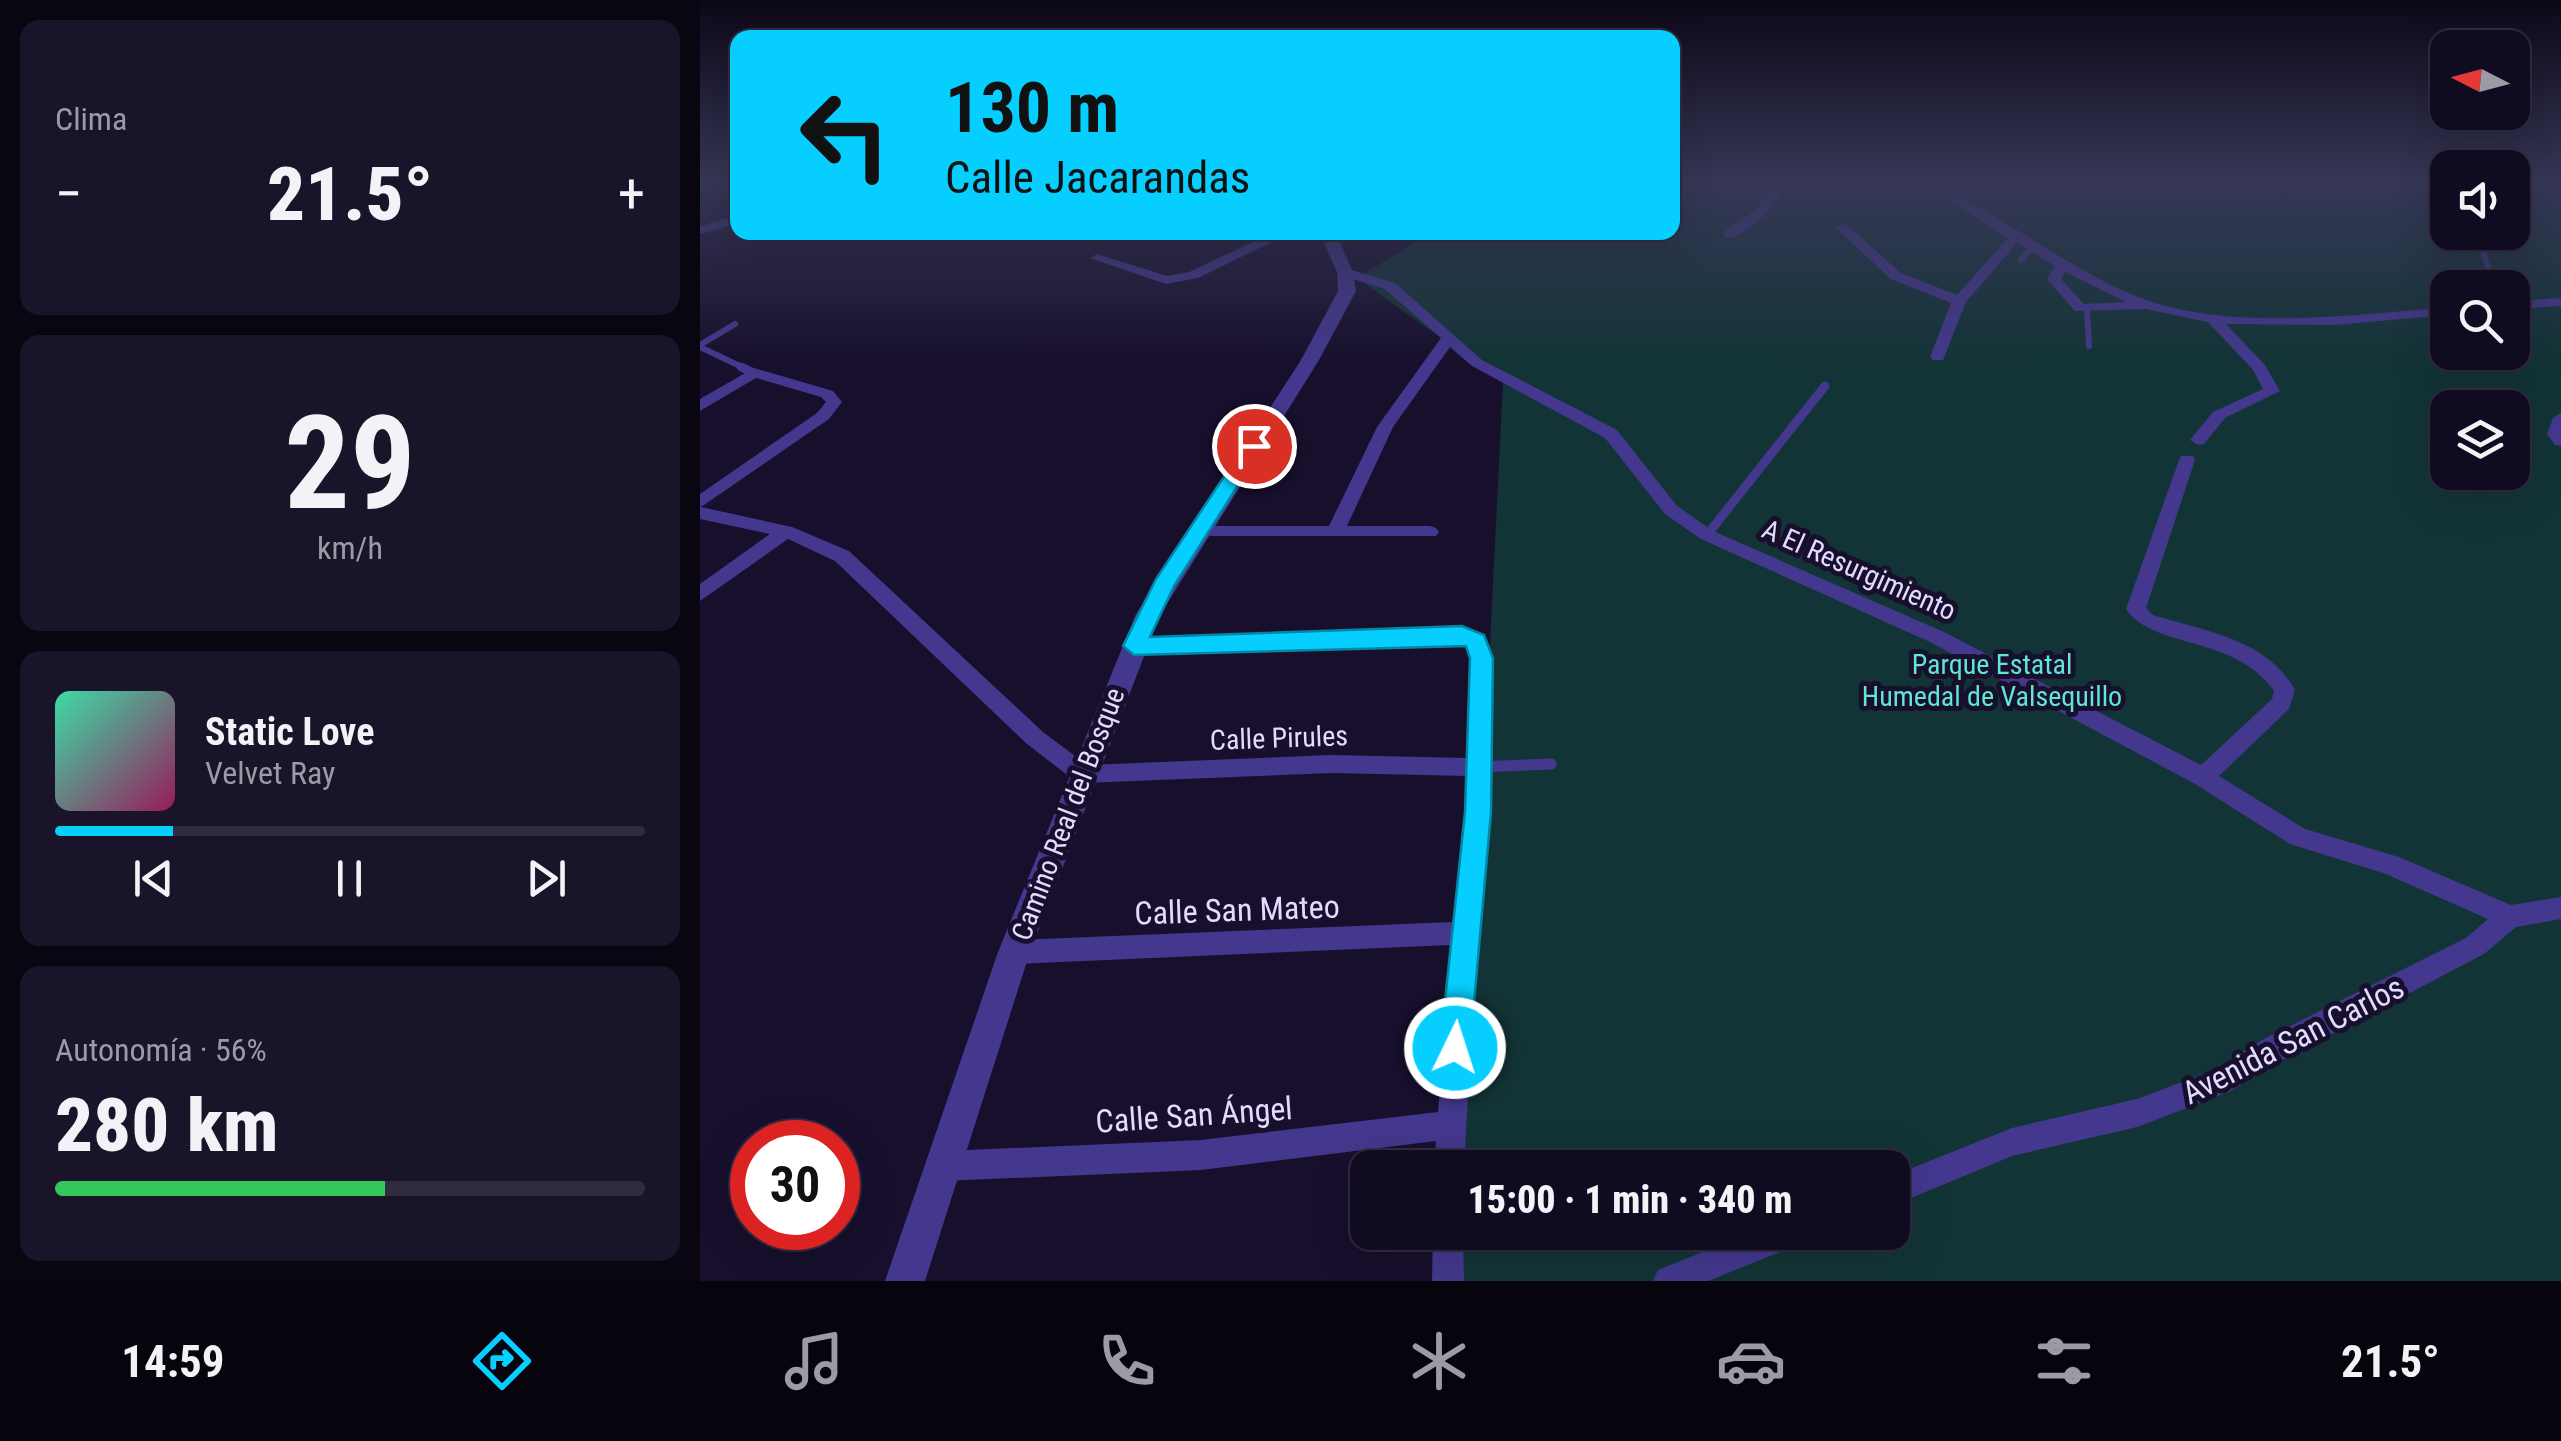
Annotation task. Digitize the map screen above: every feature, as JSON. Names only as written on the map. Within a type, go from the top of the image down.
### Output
[{"type":"street","points":[[1097,258],[1166,280],[1193,275],[1263,243]]},
{"type":"street","points":[[1332,243],[1344,272]]},
{"type":"street","points":[[1859,243],[1896,276],[1960,301]]},
{"type":"street","points":[[1938,357],[1960,301],[2010,243]]},
{"type":"street","points":[[2030,243],[2145,304],[2210,316],[2289,319],[2430,312]]},
{"type":"street","points":[[2064,263],[2054,278],[2074,304],[2088,310],[2145,304]]},
{"type":"street","name":"A El Resurgimiento","points":[[1344,272],[1390,286],[1447,340],[1506,380],[1611,434],[1671,510],[1707,535],[1937,637],[2203,777],[2298,836],[2391,865],[2510,916]]},
{"type":"street","name":"Camino Real del Bosque","points":[[905,1281],[1014,952],[1134,646],[1164,584],[1318,346],[1347,292],[1344,272]]},
{"type":"street","points":[[2530,304],[2561,302]]},
{"type":"street","points":[[2203,777],[2282,702],[2285,690],[2275,672],[2255,658],[2146,620],[2136,610],[2192,450],[2219,415],[2272,391],[2260,368],[2210,316]]},
{"type":"street","points":[[1335,532],[1385,427],[1447,340]]},
{"type":"street","points":[[700,406],[754,373],[827,394],[834,402],[833,407],[700,502]]},
{"type":"street","points":[[2561,418],[2556,434],[2561,441]]},
{"type":"street","points":[[700,513],[814,540],[866,575],[1035,738],[1084,774]]},
{"type":"street","points":[[700,594],[786,531]]},
{"type":"street","points":[[1197,532],[1430,532]]},
{"type":"street","points":[[1134,646],[1470,636],[1481,658],[1478,812],[1464,933],[1449,1150]]},
{"type":"street","name":"Calle Pirules","points":[[1084,774],[1331,764],[1476,767]]},
{"type":"street","points":[[2510,916],[2561,908]]},
{"type":"street","name":"Avenida San Carlos","points":[[1910,1184],[2012,1142],[2137,1113],[2205,1088],[2474,946],[2510,916]]},
{"type":"street","name":"Calle San Mateo","points":[[1014,952],[1464,933]]},
{"type":"street","name":"Calle San Ángel","points":[[943,1166],[1201,1154],[1449,1125]]},
{"type":"street","points":[[1448,1250],[1448,1281]]},
{"type":"street","points":[[1670,1281],[1746,1250]]},
{"type":"lane","points":[[2021,260],[2034,245]]},
{"type":"lane","points":[[2088,310],[2089,346]]},
{"type":"lane","points":[[700,346],[735,324]]},
{"type":"lane","points":[[700,346],[754,373]]},
{"type":"lane","points":[[1707,535],[1825,386]]},
{"type":"lane","points":[[1476,767],[1552,764]]},
{"type":"green space","name":"Parque Estatal Humedal de Valsequillo","points":[[1414,243],[2430,243],[2430,250],[2530,250],[2530,243],[2561,243],[2561,1281],[1459,1281],[1460,1250],[1910,1250],[1910,1150],[1465,1150],[1503,382],[1357,278]]},
{"type":"route","points":[[1254,446],[1164,584],[1134,646],[1462,634],[1476,641],[1481,658],[1478,812],[1455,1048]]}]
